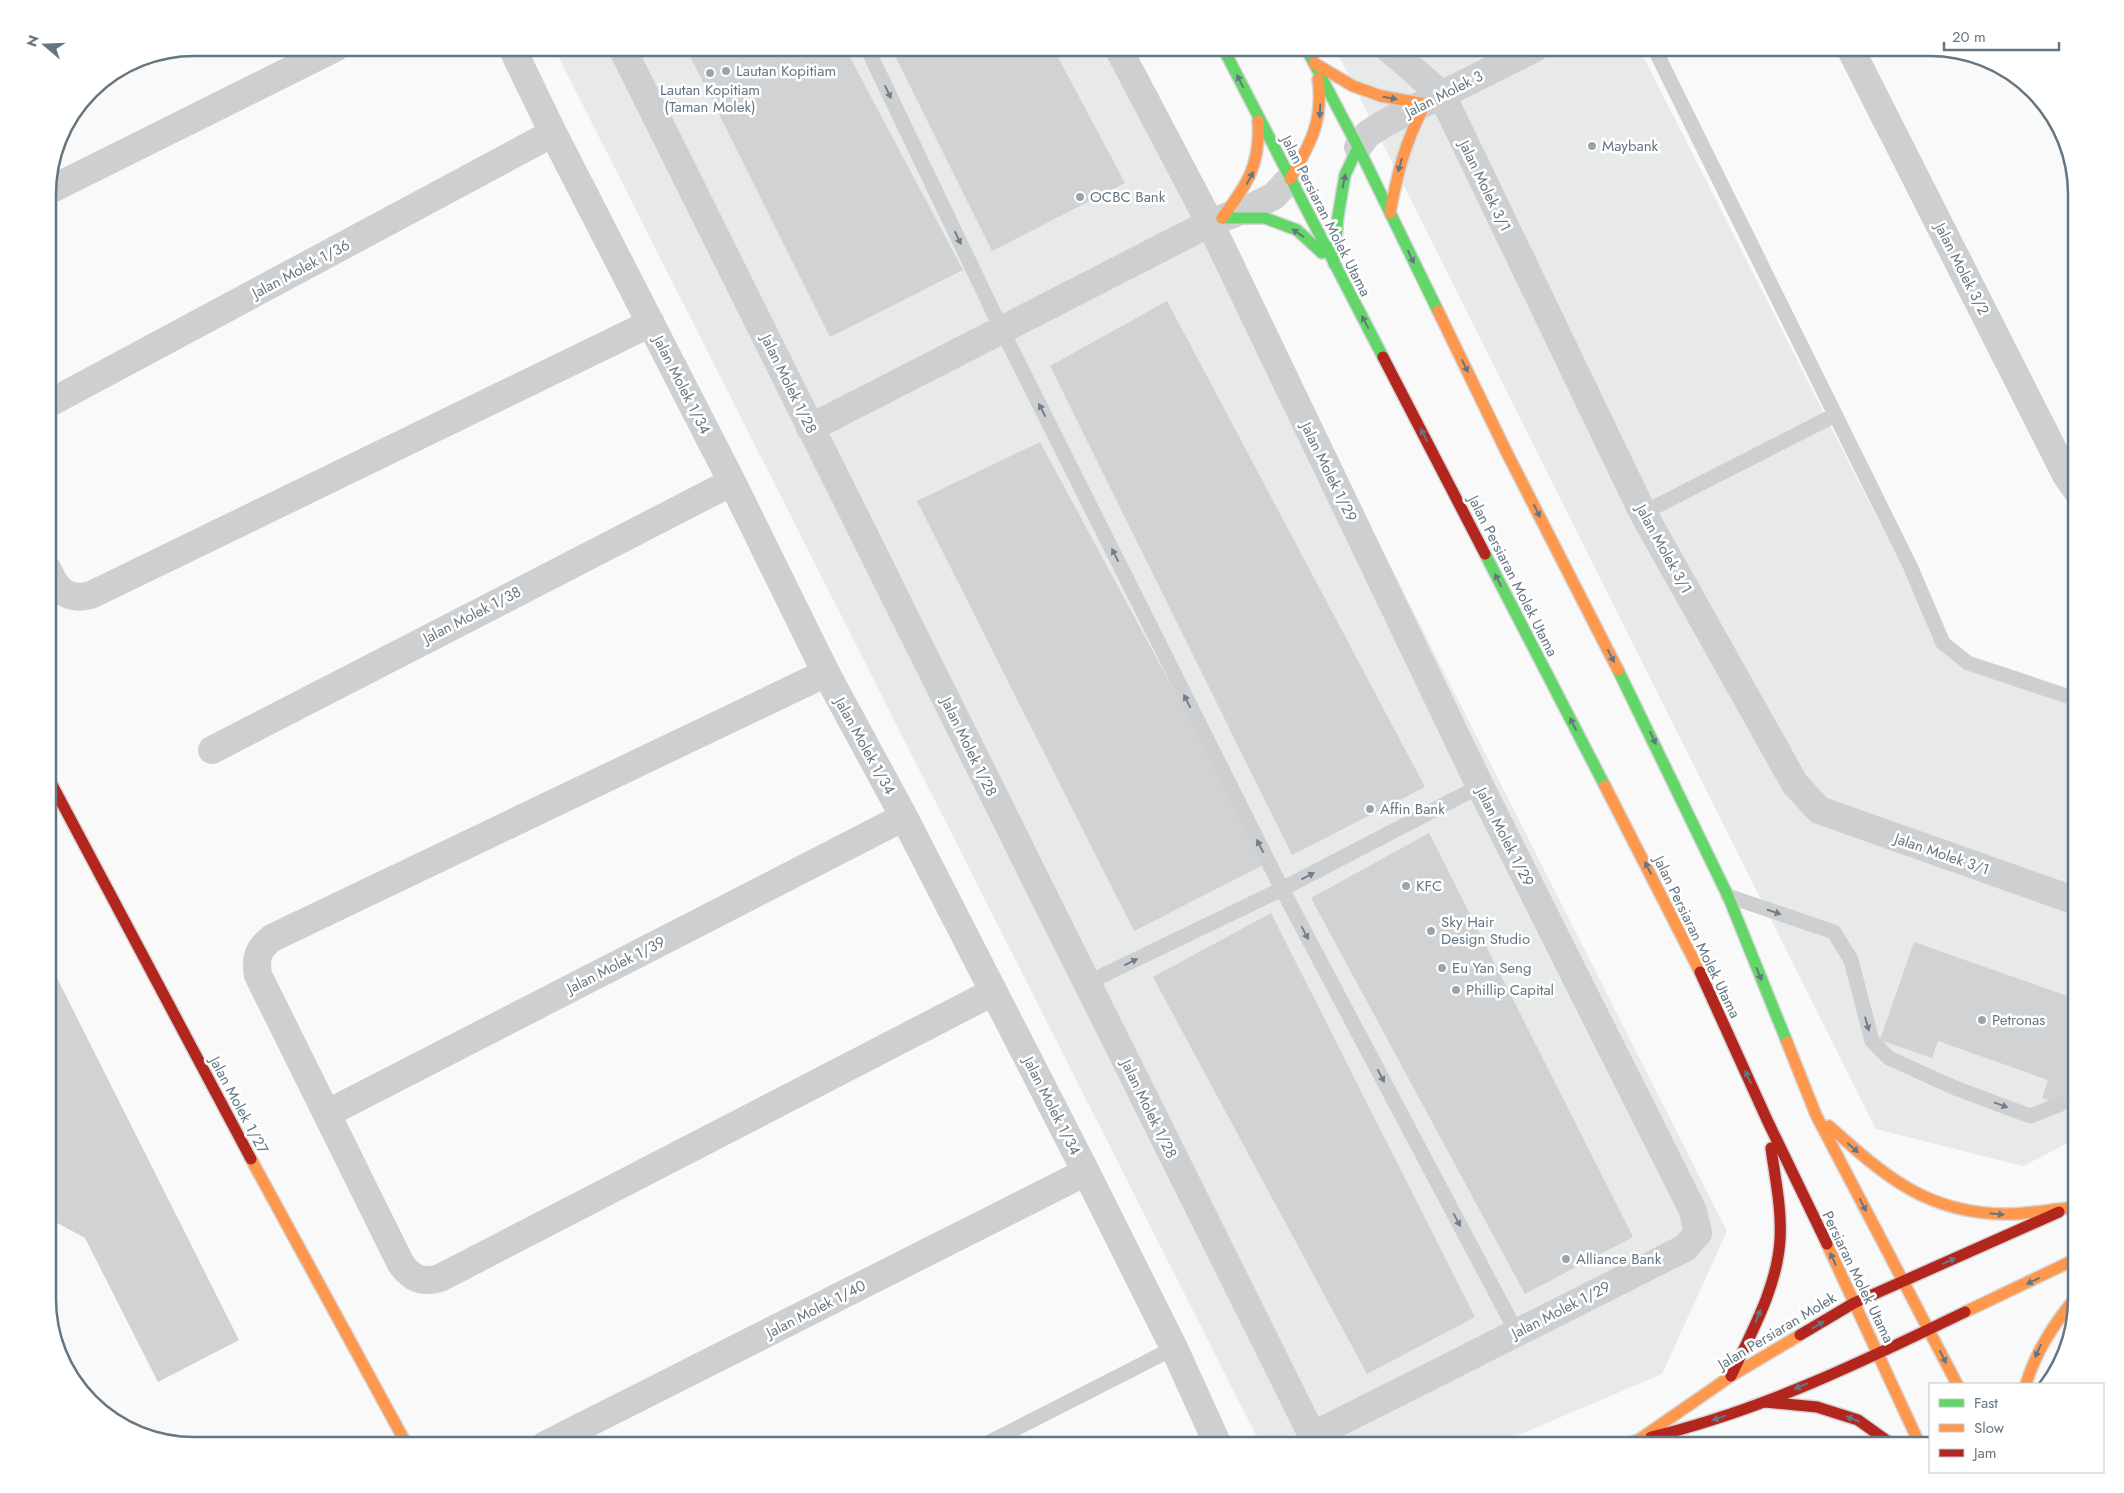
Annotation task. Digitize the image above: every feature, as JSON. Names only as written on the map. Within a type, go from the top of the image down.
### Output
[{"type":"main road","name":"Jalan Persiaran Molek Utama","points":[[1227,56],[1694,958],[1768,1122]]},
{"type":"main road","points":[[1310,56],[1358,147],[1508,453],[1648,728],[1728,896],[1816,1115],[1956,1383]]},
{"type":"main road","points":[[1314,63],[1363,90],[1382,96],[1433,100]]},
{"type":"main road","points":[[1290,179],[1306,152],[1320,119],[1321,93],[1314,63]]},
{"type":"main road","points":[[1390,213],[1399,166],[1410,133],[1433,100]]},
{"type":"main road","points":[[1216,220],[1244,190],[1257,166],[1260,138],[1257,114]]},
{"type":"main road","points":[[1334,264],[1338,216],[1345,175],[1358,147]]},
{"type":"main road","points":[[1216,220],[1265,218],[1297,230],[1334,264]]},
{"type":"main road","name":"Jalan Molek 1/27","points":[[57,795],[262,1180],[403,1437]]},
{"type":"main road","points":[[1816,1115],[1892,1180],[1916,1195],[1956,1209],[2006,1214],[2068,1206]]},
{"type":"main road","points":[[1730,1376],[1754,1328],[1771,1284],[1780,1240],[1778,1197],[1768,1122]]},
{"type":"main road","name":"Persiaran Molek Utama","points":[[1768,1122],[1879,1354],[1916,1437]]},
{"type":"main road","name":"Jalan Persiaran Molek","points":[[1643,1437],[1730,1376],[1854,1303],[2068,1208]]},
{"type":"main road","name":"Jalan Persiaran Molek","points":[[1649,1437],[1696,1426],[1765,1402],[1879,1354],[2068,1263]]},
{"type":"main road","points":[[2026,1383],[2039,1347],[2054,1323],[2068,1308]]},
{"type":"main road","points":[[1765,1402],[1817,1407],[1858,1420],[1881,1437]]},
{"type":"street","name":"Jalan Molek 1/29","points":[[1123,56],[1216,220],[1480,786],[1693,1211],[1698,1233],[1685,1248],[1517,1333],[1322,1437]]},
{"type":"street","name":"Jalan Molek 3/1","points":[[1395,56],[1433,100],[1643,513],[1795,784],[1819,810],[2068,898]]},
{"type":"street","name":"Jalan Molek 3","points":[[1358,147],[1368,134],[1383,124],[1519,56]]},
{"type":"street","name":"Jalan Molek 3/2","points":[[1854,56],[2068,478]]},
{"type":"street","points":[[57,187],[317,57]]},
{"type":"street","name":"Jalan Molek 1/34","points":[[516,57],[553,134],[732,482],[826,673],[904,817],[1086,1172],[1174,1348],[1214,1437]]},
{"type":"street","name":"Jalan Molek 1/28","points":[[626,57],[1312,1437]]},
{"type":"street","name":"Jalan Molek 1/36","points":[[57,399],[553,134]]},
{"type":"street","points":[[810,428],[1216,220],[1274,196],[1290,179]]},
{"type":"street","points":[[57,587],[69,596],[80,598],[91,594],[651,323]]},
{"type":"street","name":"Jalan Molek 1/38","points":[[212,750],[732,482]]},
{"type":"street","points":[[826,673],[272,938],[263,945],[257,954],[258,975],[328,1113],[401,1264],[408,1274],[417,1280],[429,1281],[440,1278],[993,992]]},
{"type":"street","name":"Jalan Molek 1/39","points":[[328,1113],[904,817]]},
{"type":"street","name":"Jalan Molek 1/40","points":[[563,1437],[1086,1172]]},
{"type":"lane","points":[[1658,56],[1911,568],[1943,643],[1968,663],[2068,696]]},
{"type":"lane","points":[[871,57],[1002,330],[1282,890],[1517,1333]]},
{"type":"lane","points":[[1643,513],[1836,415]]},
{"type":"lane","points":[[1087,983],[1282,890],[1480,786]]},
{"type":"lane","points":[[57,805],[61,803]]},
{"type":"lane","points":[[1728,896],[1834,932],[1851,960],[1872,1041],[1889,1058],[1955,1088],[2030,1116],[2061,1104]]},
{"type":"lane","points":[[1001,1437],[1174,1348]]},
{"type":"shaded area","points":[[1132,56],[1727,1231],[1662,1374],[1514,1437],[1257,1437],[558,57]]},
{"type":"shaded area","points":[[1339,56],[1643,56],[1947,656],[2068,694],[2068,1143],[2023,1166],[1876,1129]]},
{"type":"building","points":[[1058,56],[1125,183],[992,251],[895,57]]},
{"type":"building","points":[[690,57],[850,57],[963,270],[830,337]]},
{"type":"building","points":[[1167,301],[1425,787],[1292,855],[1050,366]]},
{"type":"building","points":[[1040,442],[1267,863],[1134,931],[917,501]]},
{"type":"building","points":[[1429,833],[1633,1237],[1525,1294],[1311,898]]},
{"type":"building","points":[[1271,913],[1475,1317],[1367,1374],[1153,977]]},
{"type":"building","name":"Petronas","points":[[1914,942],[2068,996],[2068,1107],[2042,1098],[2048,1080],[1938,1041],[1932,1058],[1880,1040]]},
{"type":"building","points":[[57,978],[239,1340],[158,1382],[85,1238],[57,1223]]},
{"type":"traffic: fast","points":[[1227,56],[1383,357]]},
{"type":"traffic: fast","points":[[1310,56],[1358,147],[1438,311]]},
{"type":"traffic: fast","points":[[1334,264],[1338,216],[1345,175],[1358,147]]},
{"type":"traffic: fast","points":[[1222,218],[1265,218],[1297,230],[1322,253]]},
{"type":"traffic: fast","points":[[1485,554],[1605,786]]},
{"type":"traffic: fast","points":[[1618,670],[1728,896],[1787,1042]]},
{"type":"traffic: slow","points":[[1314,63],[1353,86],[1381,96],[1425,104],[1412,131],[1403,157],[1390,213]]},
{"type":"traffic: slow","points":[[1290,179],[1304,155],[1314,132],[1319,107],[1318,79]]},
{"type":"traffic: slow","points":[[1222,218],[1239,195],[1255,162],[1258,121]]},
{"type":"traffic: slow","points":[[1438,311],[1507,453],[1618,670]]},
{"type":"traffic: slow","points":[[1605,786],[1700,972]]},
{"type":"traffic: slow","points":[[1787,1042],[1816,1115],[1956,1383]]},
{"type":"traffic: slow","points":[[1829,1126],[1889,1176],[1909,1189],[1953,1207],[1979,1212],[2007,1214],[2068,1208]]},
{"type":"traffic: slow","points":[[251,1159],[403,1437]]},
{"type":"traffic: slow","points":[[1827,1244],[1916,1437]]},
{"type":"traffic: slow","points":[[1965,1312],[2068,1263]]},
{"type":"traffic: slow","points":[[2026,1383],[2046,1338],[2068,1308]]},
{"type":"traffic: slow","points":[[1643,1437],[1731,1376],[1800,1335]]},
{"type":"traffic: jam","points":[[1383,357],[1485,554]]},
{"type":"traffic: jam","points":[[57,794],[251,1159]]},
{"type":"traffic: jam","points":[[1700,972],[1768,1122],[1827,1244]]},
{"type":"traffic: jam","points":[[1731,1376],[1762,1310],[1778,1258],[1780,1217],[1771,1148]]},
{"type":"traffic: jam","points":[[1800,1335],[1854,1303],[2059,1212]]},
{"type":"traffic: jam","points":[[1651,1437],[1692,1426],[1772,1399],[1889,1349],[1965,1312]]},
{"type":"traffic: jam","points":[[1765,1402],[1817,1407],[1858,1420],[1882,1437]]},
{"type":"place","name":"Lautan Kopitiam","points":[[726,71]]},
{"type":"place","name":"Lautan Kopitiam (Taman Molek)","points":[[710,73]]},
{"type":"place","name":"Maybank","points":[[1592,146]]},
{"type":"place","name":"OCBC Bank","points":[[1080,197]]},
{"type":"place","name":"Affin Bank","points":[[1370,809]]},
{"type":"place","name":"KFC","points":[[1406,886]]},
{"type":"place","name":"Sky Hair Design Studio","points":[[1431,931]]},
{"type":"place","name":"Eu Yan Seng","points":[[1442,968]]},
{"type":"place","name":"Phillip Capital","points":[[1456,990]]},
{"type":"place","name":"Petronas","points":[[1982,1020]]},
{"type":"place","name":"Alliance Bank","points":[[1566,1259]]}]
